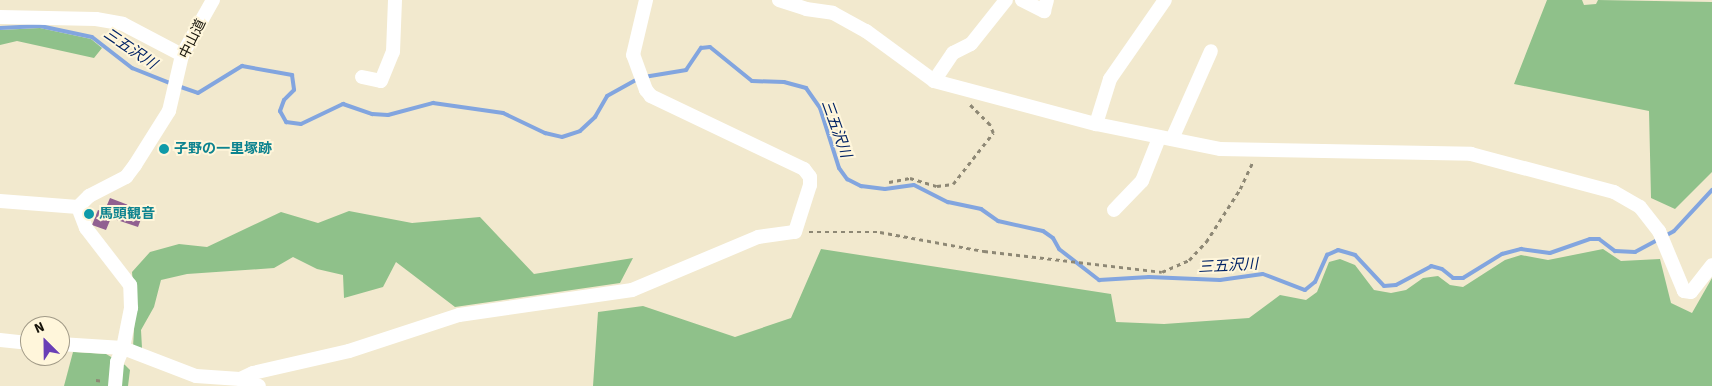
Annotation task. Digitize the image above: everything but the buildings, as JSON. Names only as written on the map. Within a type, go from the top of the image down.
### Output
[{"type":"street","name":"中山道","points":[[78,207],[89,196],[126,177],[135,166],[169,111],[182,56],[213,0]]},
{"type":"street","points":[[362,76],[381,81],[393,52],[395,0]]},
{"type":"street","points":[[240,379],[253,373],[349,351],[459,315],[632,290],[758,237],[795,232],[810,185],[810,177],[804,169],[651,96],[644,86],[636,70],[633,55],[646,0]]},
{"type":"street","points":[[780,0],[806,9],[833,13],[879,40],[934,81],[1096,124],[1220,149],[1471,154],[1627,198],[1640,208],[1659,231],[1684,291],[1691,292],[1712,264]]},
{"type":"street","points":[[934,81],[953,53],[971,44],[1006,0]]},
{"type":"street","points":[[1022,0],[1044,11],[1047,0]]},
{"type":"street","points":[[1096,124],[1110,79],[1165,0]]},
{"type":"street","points":[[0,16],[96,19],[123,24],[182,56]]},
{"type":"street","points":[[1114,210],[1142,181],[1211,51]]},
{"type":"street","points":[[0,201],[78,207],[86,228],[130,286],[131,308],[123,348],[117,362],[115,386]]},
{"type":"street","points":[[0,340],[20,341]]},
{"type":"street","points":[[70,345],[123,348],[196,376],[240,379],[259,386]]},
{"type":"path","points":[[889,182],[910,178],[938,186],[953,184],[994,133],[990,125],[959,94],[957,87]]},
{"type":"path","points":[[795,232],[880,232],[984,252],[1162,272],[1189,260],[1206,242],[1240,189],[1258,150]]},
{"type":"green space","points":[[1547,0],[1582,0],[1584,5],[1596,4],[1598,0],[1712,2],[1712,172],[1675,209],[1651,198],[1649,111],[1514,84]]},
{"type":"green space","points":[[40,28],[91,39],[102,48],[94,58],[17,41],[0,45],[0,30]]},
{"type":"green space","points":[[349,211],[412,223],[480,217],[534,274],[633,258],[620,283],[455,307],[396,262],[383,287],[344,298],[343,275],[317,269],[293,257],[274,268],[187,274],[161,280],[154,307],[141,330],[142,348],[133,347],[135,312],[132,272],[150,252],[179,244],[207,247],[281,212],[318,223]]},
{"type":"green space","points":[[821,249],[1111,294],[1116,322],[1164,324],[1249,318],[1280,295],[1306,300],[1317,292],[1329,262],[1340,259],[1355,265],[1374,290],[1391,293],[1406,290],[1423,278],[1438,276],[1450,285],[1463,287],[1505,260],[1521,255],[1548,260],[1603,249],[1621,261],[1660,259],[1671,303],[1692,313],[1712,278],[1712,386],[593,386],[598,312],[643,306],[735,337],[791,318]]},
{"type":"green space","points":[[73,352],[106,354],[130,370],[128,386],[64,386]]},
{"type":"waterway","name":"三五沢川","points":[[0,28],[40,26],[92,37],[132,68],[172,84]]},
{"type":"waterway","name":"三五沢川","points":[[644,77],[686,70],[701,48],[710,47],[752,81],[784,82],[806,88],[820,108],[839,168],[847,179],[861,186],[885,189],[914,185],[948,202],[981,209],[998,221],[1043,231],[1053,238],[1059,249],[1099,280],[1149,277],[1220,280],[1263,274],[1305,290],[1315,282],[1327,255],[1338,250],[1355,255],[1384,286],[1396,285],[1431,266],[1442,269],[1453,278],[1463,278],[1502,254],[1521,249],[1550,253],[1590,239],[1599,239],[1615,251],[1635,252],[1674,231],[1712,190]]},
{"type":"waterway","name":"三五沢川","points":[[178,86],[198,93],[242,66],[292,75],[294,90],[284,100],[280,111],[286,122],[301,124],[343,104],[372,114],[388,115],[433,103],[503,113],[545,133],[562,137],[580,131],[595,117],[607,96],[638,79]]},
{"type":"place","name":"子野の一里塚跡","points":[[164,149]]},
{"type":"place","name":"馬頭観音","points":[[89,214]]}]
